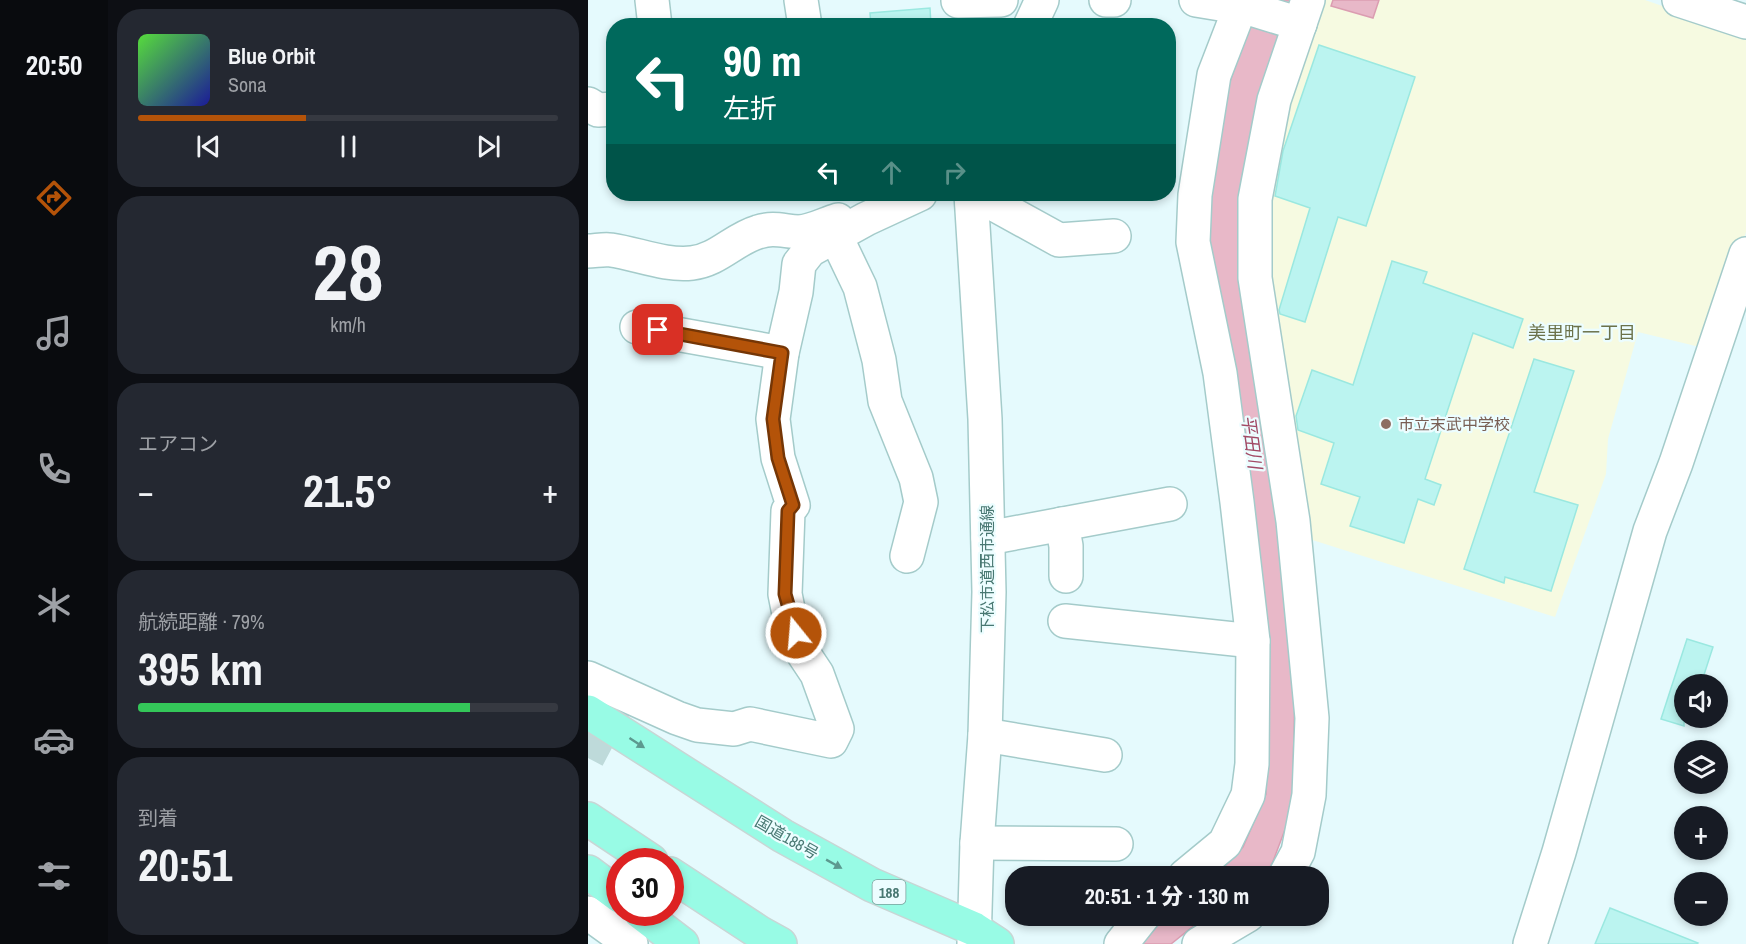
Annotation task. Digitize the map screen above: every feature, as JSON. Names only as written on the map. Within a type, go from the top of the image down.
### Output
[{"type":"highway","name":"国道188号","points":[[609,703],[783,836],[872,885],[982,939]]},
{"type":"highway","points":[[588,819],[632,848]]},
{"type":"highway","points":[[588,872],[606,886]]},
{"type":"highway","points":[[684,883],[780,944]]},
{"type":"highway","points":[[658,926],[682,944]]},
{"type":"street","points":[[652,0],[654,18]]},
{"type":"street","points":[[801,0],[803,18]]},
{"type":"street","points":[[958,9],[1001,0]]},
{"type":"street","points":[[1106,0],[1114,0]]},
{"type":"street","points":[[1196,0],[1245,5],[1300,15],[1274,100],[1255,199],[1255,278],[1293,521],[1312,718],[1309,795],[1298,852],[1290,866]]},
{"type":"street","points":[[1679,0],[1746,22]]},
{"type":"street","points":[[1197,866],[1225,843],[1248,795],[1252,764],[1253,640],[1220,373],[1193,242],[1195,195],[1214,75],[1245,5]]},
{"type":"street","points":[[588,104],[598,110],[606,110]]},
{"type":"street","points":[[588,678],[609,703],[677,718],[697,725],[734,729],[750,724],[831,741],[837,729],[817,674],[803,653],[789,614],[785,594],[788,511],[793,505],[778,458],[773,419],[782,353],[796,292],[799,264],[810,250],[866,219],[905,201]]},
{"type":"street","name":"下松市道西市通線","points":[[972,201],[985,418],[989,592],[986,735],[977,843],[982,939]]},
{"type":"street","points":[[982,201],[992,203],[1059,240],[1114,236]]},
{"type":"street","points":[[588,251],[609,250],[668,262],[692,263],[715,256],[741,238],[773,228],[798,232],[841,219],[852,217],[866,219]]},
{"type":"street","points":[[836,237],[860,287],[879,360],[885,401],[916,478],[921,502],[907,556]]},
{"type":"street","points":[[1530,944],[1650,531],[1676,463],[1746,254]]},
{"type":"street","points":[[637,327],[782,353]]},
{"type":"street","points":[[988,538],[1170,504]]},
{"type":"street","points":[[1062,524],[1066,546],[1066,576]]},
{"type":"street","points":[[1065,621],[1253,640]]},
{"type":"street","points":[[986,735],[1105,755]]},
{"type":"street","points":[[977,843],[1116,844]]},
{"type":"street","points":[[588,913],[631,944]]},
{"type":"street","points":[[1121,944],[1135,926]]},
{"type":"street","points":[[1199,944],[1229,926]]},
{"type":"shaded area","points":[[1320,0],[1645,0],[1746,35],[1746,232],[1736,268],[1708,349],[1638,332],[1608,439],[1606,474],[1555,617],[1303,537],[1266,281],[1264,200],[1285,111]]},
{"type":"water","name":"平田川","points":[[1258,0],[1297,0],[1250,141],[1290,588],[1295,694],[1292,811],[1270,866],[1225,866],[1243,847],[1266,794],[1266,724],[1208,253],[1210,190],[1226,93]]},
{"type":"water","points":[[1333,0],[1379,0],[1373,18],[1331,6]]},
{"type":"water","points":[[1153,926],[1193,926],[1171,944],[1139,944]]},
{"type":"building","points":[[930,8],[931,18],[870,18],[870,13]]},
{"type":"building","points":[[1319,45],[1415,77],[1366,226],[1338,217],[1305,322],[1280,314],[1279,310],[1310,208],[1275,196],[1283,151]]},
{"type":"building","points":[[1392,261],[1427,272],[1423,283],[1523,319],[1513,348],[1473,333],[1425,479],[1441,485],[1434,505],[1418,499],[1404,543],[1350,526],[1360,497],[1321,484],[1334,443],[1298,430],[1296,416],[1312,370],[1353,385]]},
{"type":"building","points":[[1534,359],[1574,371],[1534,492],[1578,505],[1551,591],[1505,577],[1504,583],[1464,569]]},
{"type":"building","points":[[1687,639],[1713,647],[1704,674],[1676,674]]},
{"type":"building","points":[[1674,679],[1674,723],[1661,719]]},
{"type":"building","points":[[1610,908],[1698,943],[1595,944]]},
{"type":"tunnel","points":[[588,758],[616,705]]},
{"type":"place","name":"市立末武中学校","points":[[1386,424]]},
{"type":"district","name":"美里町一丁目","points":[[1582,332]]},
{"type":"route","points":[[658,330],[782,353],[773,419],[778,458],[793,505],[788,511],[785,594],[796,633]]}]
